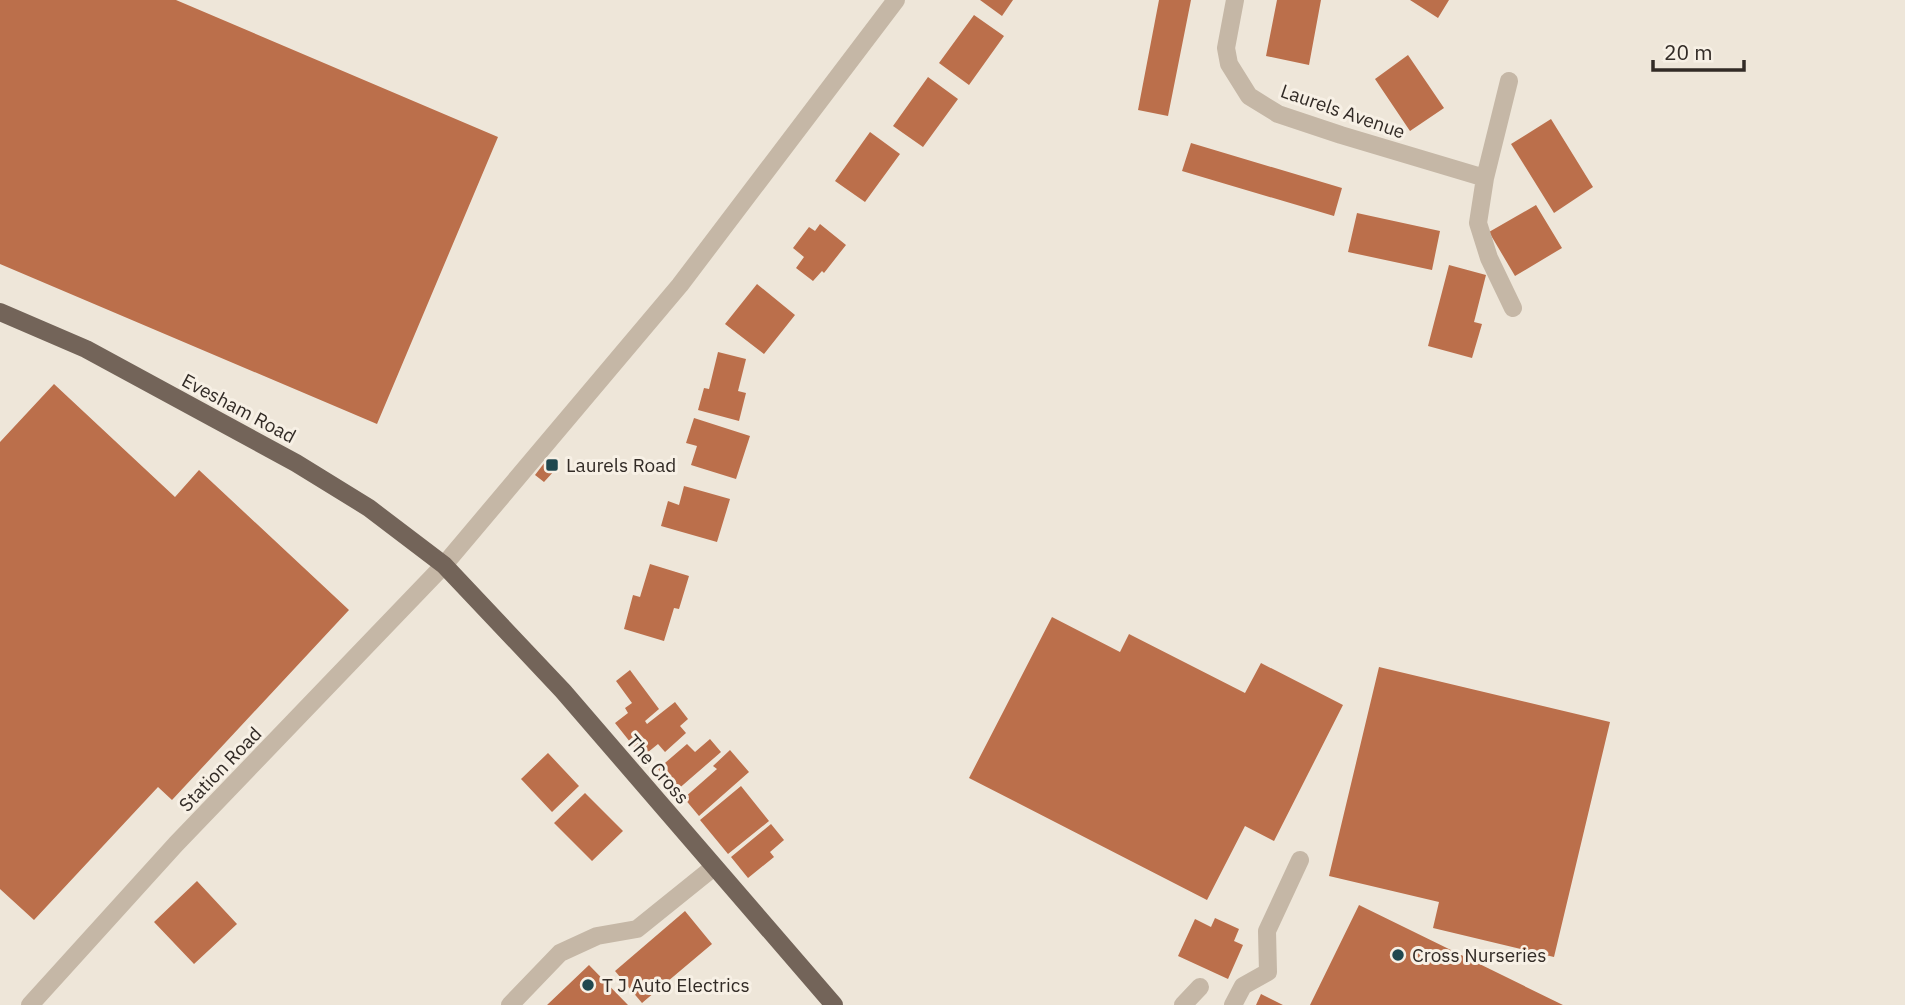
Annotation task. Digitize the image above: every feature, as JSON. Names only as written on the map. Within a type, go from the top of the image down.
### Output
[{"type":"main road","name":"Evesham Road","points":[[0,312],[86,349],[296,463],[369,508],[444,565]]},
{"type":"main road","name":"The Cross","points":[[444,565],[563,691],[834,1005]]},
{"type":"street","points":[[444,565],[680,285],[896,0]]},
{"type":"street","name":"Laurels Avenue","points":[[1235,0],[1226,48],[1229,64],[1249,96],[1278,114],[1485,178]]},
{"type":"street","points":[[1509,81],[1485,178],[1478,223],[1489,258],[1513,307]]},
{"type":"street","name":"Station Road","points":[[30,1005],[176,844],[444,565]]},
{"type":"street","points":[[1233,1005],[1243,986],[1268,972],[1267,931],[1300,860]]},
{"type":"street","points":[[510,1005],[560,953],[597,936],[637,929],[714,867]]},
{"type":"street","points":[[1183,1005],[1200,987]]},
{"type":"building","points":[[0,0],[176,0],[498,137],[377,424],[0,264]]},
{"type":"building","points":[[980,0],[1013,0],[1002,16]]},
{"type":"building","points":[[1159,0],[1191,0],[1168,116],[1138,110]]},
{"type":"building","points":[[1277,0],[1321,0],[1309,65],[1266,56]]},
{"type":"building","points":[[1410,0],[1449,0],[1438,18]]},
{"type":"building","points":[[974,15],[1004,36],[969,85],[939,63]]},
{"type":"building","points":[[1408,55],[1444,108],[1410,131],[1375,79]]},
{"type":"building","points":[[928,77],[958,99],[923,147],[893,126]]},
{"type":"building","points":[[1551,119],[1593,187],[1554,213],[1511,144]]},
{"type":"building","points":[[870,132],[900,154],[865,202],[835,181]]},
{"type":"building","points":[[1191,143],[1342,188],[1334,216],[1182,171]]},
{"type":"building","points":[[1536,205],[1562,248],[1515,276],[1489,232]]},
{"type":"building","points":[[1357,213],[1440,231],[1432,270],[1348,252]]},
{"type":"building","points":[[820,224],[846,245],[824,273],[822,271],[813,281],[796,268],[804,257],[793,248],[809,227],[815,231]]},
{"type":"building","points":[[1449,265],[1486,275],[1474,322],[1482,324],[1472,358],[1428,346]]},
{"type":"building","points":[[757,284],[795,315],[764,354],[725,324]]},
{"type":"building","points":[[718,352],[746,359],[738,391],[746,393],[739,421],[698,410],[704,388],[709,389]]},
{"type":"building","points":[[54,384],[175,497],[199,470],[349,610],[172,800],[158,787],[34,920],[0,889],[0,442]]},
{"type":"building","points":[[694,418],[750,436],[736,479],[691,465],[697,446],[686,443]]},
{"type":"building","points":[[545,462],[555,470],[544,482],[535,475]]},
{"type":"building","points":[[684,486],[730,499],[717,542],[661,526],[668,501],[679,505]]},
{"type":"building","points":[[650,564],[689,576],[679,609],[674,608],[664,641],[624,629],[633,595],[640,597]]},
{"type":"building","points":[[1052,617],[1120,652],[1129,634],[1245,693],[1261,663],[1343,705],[1274,841],[1245,826],[1207,900],[969,778]]},
{"type":"building","points":[[1379,667],[1610,722],[1554,957],[1433,928],[1439,902],[1329,876]]},
{"type":"building","points":[[630,670],[659,709],[645,721],[647,724],[675,702],[688,719],[680,726],[686,733],[665,752],[658,744],[642,757],[615,723],[628,713],[625,708],[632,703],[616,681]]},
{"type":"building","points":[[710,739],[721,752],[676,791],[658,769],[687,744],[695,752]]},
{"type":"building","points":[[730,750],[749,772],[699,816],[684,798],[717,769],[713,766]]},
{"type":"building","points":[[548,753],[579,786],[552,812],[521,779]]},
{"type":"building","points":[[741,786],[769,821],[728,854],[700,820]]},
{"type":"building","points":[[585,793],[623,831],[592,861],[554,823]]},
{"type":"building","points":[[771,824],[784,840],[770,852],[774,857],[748,878],[731,857]]},
{"type":"building","points":[[197,881],[237,924],[194,964],[154,922]]},
{"type":"building","name":"Cross Nurseries","points":[[1359,905],[1563,1005],[1310,1005]]},
{"type":"building","points":[[685,911],[712,944],[642,1003],[615,971]]},
{"type":"building","points":[[1215,918],[1239,929],[1234,941],[1243,945],[1228,979],[1178,956],[1195,919],[1211,927]]},
{"type":"building","name":"T J Auto Electrics","points":[[589,965],[628,1005],[547,1005]]},
{"type":"building","points":[[1261,994],[1283,1005],[1256,1005]]},
{"type":"place","name":"Laurels Road","points":[[552,465]]},
{"type":"place","name":"Cross Nurseries","points":[[1398,955]]},
{"type":"place","name":"T J Auto Electrics","points":[[588,985]]}]
